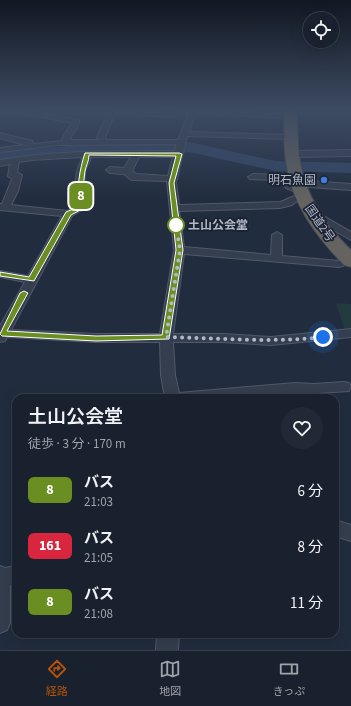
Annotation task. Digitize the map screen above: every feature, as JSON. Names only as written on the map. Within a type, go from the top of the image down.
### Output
[{"type":"highway","name":"国道2号","points":[[291,139],[296,176],[315,219],[345,253]]},
{"type":"street","points":[[11,139],[18,142],[45,145]]},
{"type":"street","points":[[171,394],[168,374],[166,337],[180,250],[172,195],[173,179],[183,139]]},
{"type":"street","points":[[0,150],[67,143],[104,142],[180,148]]},
{"type":"street","points":[[0,163],[32,158],[87,154],[137,153],[180,148]]},
{"type":"street","points":[[127,171],[137,153]]},
{"type":"street","points":[[253,177],[282,177],[289,186],[296,176],[351,153]]},
{"type":"street","points":[[15,160],[12,176],[18,175],[13,191],[2,207],[68,214],[81,208],[80,190],[82,168],[86,164],[87,154]]},
{"type":"street","points":[[110,170],[127,171],[133,177],[173,179]]},
{"type":"street","points":[[296,176],[351,187]]},
{"type":"street","points":[[174,208],[280,205],[289,203],[294,198],[296,176]]},
{"type":"street","points":[[68,214],[1,335],[96,338],[222,338],[271,341],[351,333]]},
{"type":"street","points":[[276,258],[277,235]]},
{"type":"street","points":[[180,250],[276,258],[345,253]]},
{"type":"street","points":[[0,274],[31,280]]},
{"type":"street","points":[[290,394],[344,387]]},
{"type":"street","points":[[339,529],[351,533]]},
{"type":"street","points":[[0,622],[0,577],[12,576]]},
{"type":"street","points":[[168,638],[168,650]]},
{"type":"green space","points":[[336,303],[351,304],[351,332],[345,332]]},
{"type":"water","points":[[85,147],[199,148],[274,161],[327,167],[351,166],[351,172],[292,168],[196,152],[149,148],[85,150],[0,159],[0,154]]},
{"type":"waterway","points":[[0,157],[92,149],[170,149],[189,147],[276,166],[351,168]]},
{"type":"bus line","name":"8","points":[[0,274],[31,280],[68,214],[81,208],[80,190],[83,171],[82,168],[86,164],[87,154],[179,154],[171,183],[180,250],[178,254],[166,337],[96,338],[2,334],[24,293]]},
{"type":"place","name":"明石魚園","points":[[324,180]]},
{"type":"place","name":"土山公会堂","points":[[176,225]]},
{"type":"route","points":[[176,225],[180,250],[178,254],[166,337],[271,341],[323,337]]}]
